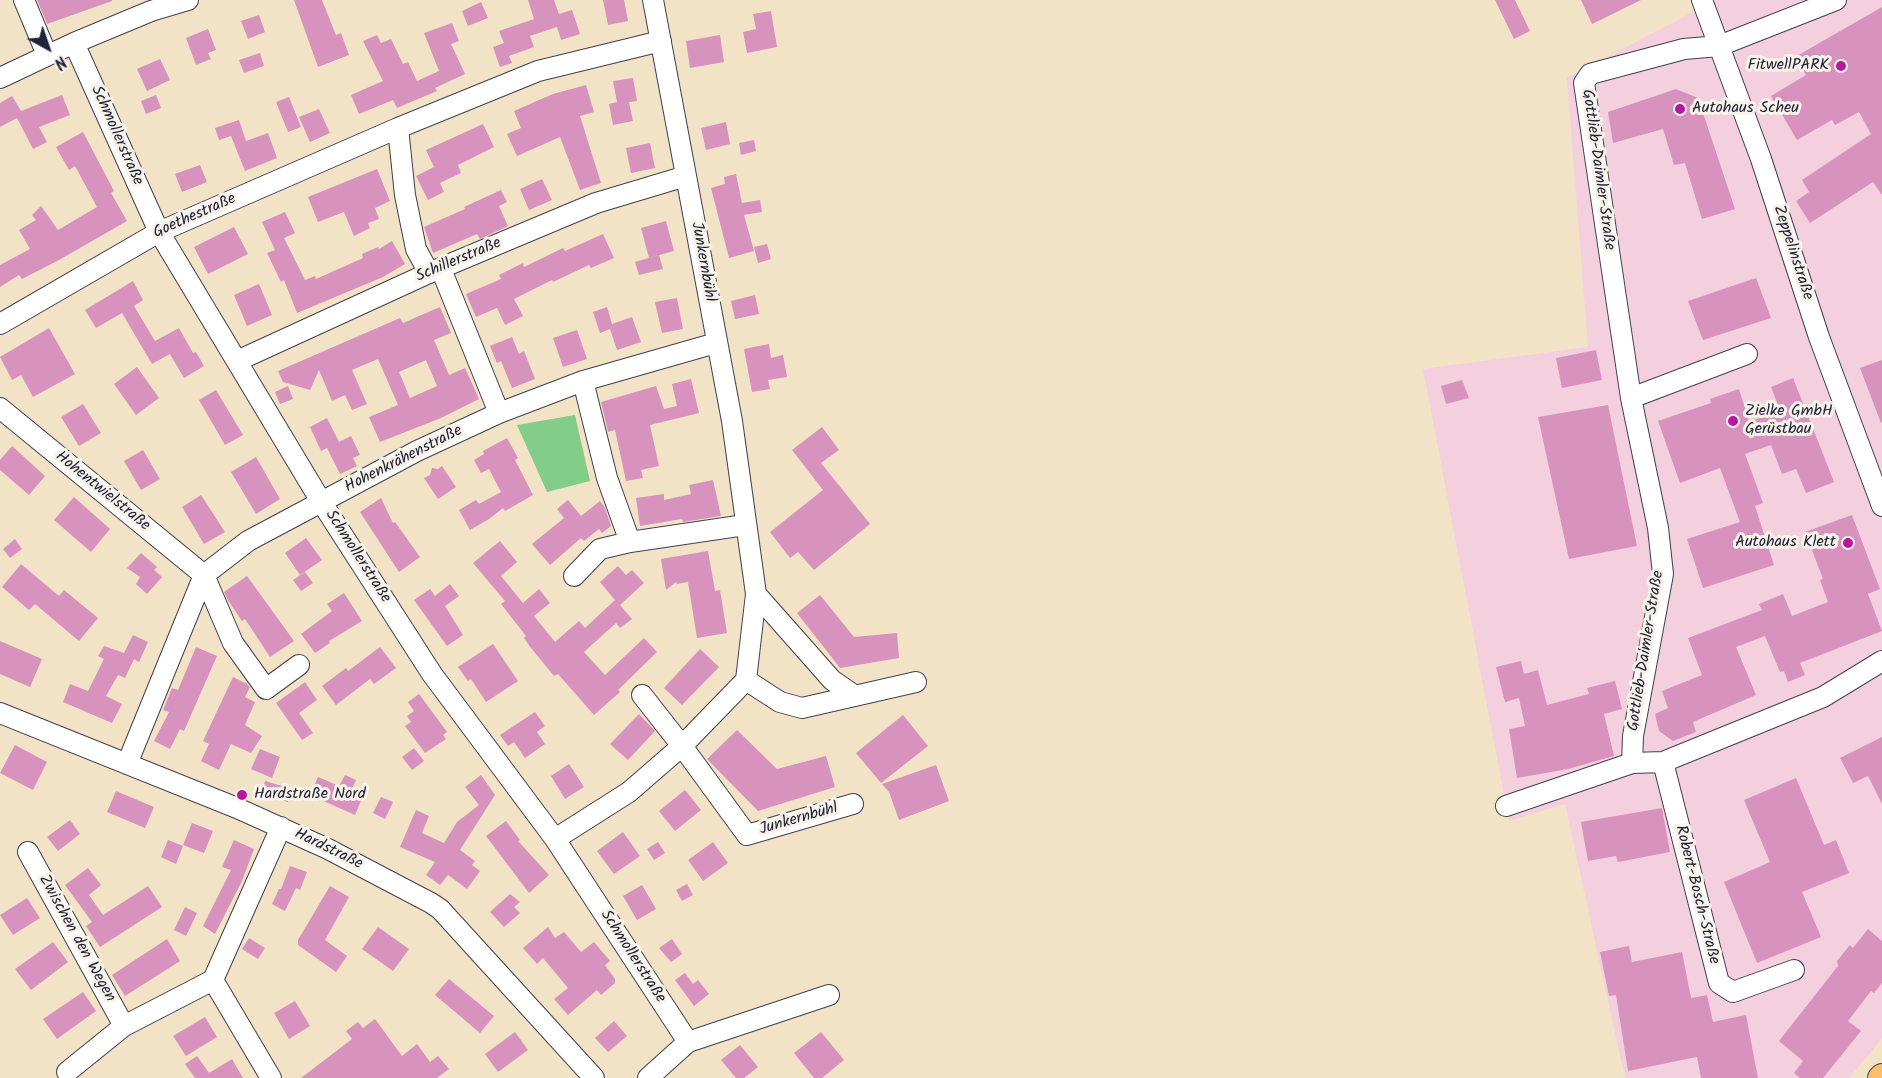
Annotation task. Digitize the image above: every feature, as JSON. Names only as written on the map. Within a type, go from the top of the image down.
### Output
[{"type":"street","points":[[24,0],[47,55]]},
{"type":"street","points":[[0,78],[149,5],[188,0]]},
{"type":"street","name":"Junkernbühl","points":[[653,0],[732,422],[756,594],[746,680]]},
{"type":"street","name":"Zeppelinstraße","points":[[1702,0],[1761,159],[1819,337],[1882,506]]},
{"type":"street","name":"Gottlieb-Daimler-Straße","points":[[1632,763],[1633,736],[1663,574],[1658,528],[1631,398],[1584,83],[1590,74],[1684,49],[1719,46],[1836,0]]},
{"type":"street","name":"Goethestraße","points":[[0,324],[159,232],[398,128],[538,71],[661,41]]},
{"type":"street","name":"Schmollerstraße","points":[[74,43],[159,232],[322,503],[432,674],[555,839],[688,1042]]},
{"type":"street","points":[[398,128],[405,195],[416,249],[435,271],[500,413]]},
{"type":"street","name":"Schillerstraße","points":[[237,361],[435,271],[596,203],[686,176]]},
{"type":"street","name":"Hohenkrähenstraße","points":[[204,575],[248,541],[417,451],[500,413],[583,381],[716,343]]},
{"type":"street","points":[[1631,398],[1747,354]]},
{"type":"street","points":[[583,381],[607,478],[630,542]]},
{"type":"street","name":"Hohentwielstraße","points":[[0,408],[204,575]]},
{"type":"street","points":[[574,576],[600,549],[630,542],[745,525]]},
{"type":"street","points":[[204,575],[233,643],[268,693],[299,665]]},
{"type":"street","points":[[127,764],[204,575]]},
{"type":"street","points":[[756,594],[832,680],[855,696]]},
{"type":"street","points":[[1506,806],[1632,763],[1663,762],[1823,697],[1882,660]]},
{"type":"street","points":[[555,839],[629,792],[682,746],[746,680],[780,702],[802,708],[916,682]]},
{"type":"street","name":"Junkernbühl","points":[[642,695],[747,835],[853,804]]},
{"type":"street","name":"Hardstraße","points":[[0,713],[280,827],[440,909],[594,1078]]},
{"type":"street","name":"Robert-Bosch-Straße","points":[[1663,762],[1719,983],[1733,992],[1794,970]]},
{"type":"street","points":[[67,1072],[124,1026],[213,980],[280,827]]},
{"type":"street","name":"Zwischen den Wegen","points":[[28,852],[124,1026]]},
{"type":"street","points":[[213,980],[272,1078]]},
{"type":"street","points":[[648,1078],[688,1042],[829,995]]},
{"type":"shaded area","points":[[1716,0],[1882,0],[1882,1039],[1849,1078],[1625,1078],[1565,804],[1509,821],[1423,369],[1588,347],[1567,78]]},
{"type":"green space","points":[[575,415],[590,481],[547,492],[517,425]]},
{"type":"building","points":[[37,0],[112,0],[112,1],[47,24]]},
{"type":"building","points":[[294,0],[322,0],[336,35],[341,33],[349,55],[318,67]]},
{"type":"building","points":[[528,0],[554,0],[559,14],[572,10],[580,34],[561,40],[557,27],[530,36],[534,47],[509,56],[512,63],[500,67],[493,47],[504,43],[499,31],[534,19]]},
{"type":"building","points":[[603,0],[624,0],[628,21],[608,25]]},
{"type":"building","points":[[1495,0],[1515,0],[1530,31],[1514,39]]},
{"type":"building","points":[[1581,0],[1641,0],[1592,24]]},
{"type":"building","points":[[481,2],[488,18],[468,26],[462,11]]},
{"type":"building","name":"FitwellPARK","points":[[1882,7],[1882,195],[1873,182],[1810,223],[1796,201],[1809,192],[1802,180],[1871,134],[1859,112],[1835,125],[1832,120],[1797,140],[1771,96],[1806,75],[1795,57]]},
{"type":"building","points":[[771,11],[777,47],[747,53],[743,32],[756,29],[753,14]]},
{"type":"building","points":[[259,15],[265,32],[248,39],[241,21]]},
{"type":"building","points":[[452,23],[459,41],[451,44],[465,74],[435,88],[437,91],[397,108],[393,100],[359,114],[351,95],[383,81],[363,41],[377,35],[381,43],[391,39],[403,64],[408,62],[417,81],[439,71],[424,33]]},
{"type":"building","points":[[208,29],[216,50],[208,53],[211,59],[196,65],[186,38]]},
{"type":"building","points":[[720,35],[724,62],[690,68],[686,41]]},
{"type":"building","points":[[260,53],[264,66],[244,73],[239,60]]},
{"type":"building","points":[[160,59],[170,80],[147,91],[137,69]]},
{"type":"building","points":[[633,78],[637,101],[629,102],[633,121],[613,125],[609,104],[617,102],[613,81]]},
{"type":"building","points":[[586,85],[594,112],[580,116],[601,183],[580,190],[560,137],[517,156],[507,134],[521,128],[514,111],[553,94]]},
{"type":"building","points":[[1676,89],[1698,98],[1735,209],[1702,219],[1685,163],[1674,165],[1663,129],[1613,143],[1608,112]]},
{"type":"building","points":[[62,95],[70,115],[39,127],[47,142],[33,149],[17,118],[0,127],[0,103],[12,96],[21,111]]},
{"type":"building","points":[[156,95],[161,108],[146,114],[141,101]]},
{"type":"building","points":[[289,97],[301,127],[288,132],[276,102]]},
{"type":"building","points":[[319,109],[330,133],[310,142],[299,117]]},
{"type":"building","points":[[239,120],[246,141],[268,133],[277,158],[245,171],[231,136],[219,140],[215,128]]},
{"type":"building","points":[[726,122],[730,144],[706,150],[701,128]]},
{"type":"building","points":[[483,124],[494,147],[458,165],[461,173],[440,183],[444,192],[428,200],[416,176],[434,167],[426,150]]},
{"type":"building","points":[[83,132],[114,191],[111,193],[127,221],[59,260],[22,279],[19,275],[0,287],[0,265],[30,249],[19,230],[36,220],[32,215],[41,206],[58,230],[97,207],[75,166],[69,170],[56,147]]},
{"type":"building","points":[[754,140],[756,151],[741,155],[739,143]]},
{"type":"building","points":[[650,143],[655,168],[631,173],[626,148]]},
{"type":"building","points":[[200,165],[207,182],[182,192],[175,174]]},
{"type":"building","points":[[377,169],[390,201],[375,208],[379,219],[368,223],[370,228],[354,236],[344,212],[318,222],[308,197]]},
{"type":"building","points":[[736,174],[742,203],[760,200],[762,212],[744,215],[754,251],[729,258],[711,188],[725,184],[724,177]]},
{"type":"building","points":[[542,179],[552,200],[529,210],[520,189]]},
{"type":"building","points":[[501,190],[507,202],[499,206],[508,226],[480,239],[477,234],[433,253],[424,227]]},
{"type":"building","points":[[285,212],[295,233],[284,238],[305,280],[315,276],[316,279],[363,258],[362,254],[378,247],[379,249],[392,241],[405,264],[383,277],[297,313],[284,280],[281,282],[267,253],[275,250],[262,222]]},
{"type":"building","points":[[666,221],[674,251],[649,258],[641,228]]},
{"type":"building","points":[[234,227],[248,254],[208,274],[194,247]]},
{"type":"building","points":[[603,234],[614,258],[591,268],[589,265],[553,282],[552,280],[514,299],[523,316],[505,325],[497,308],[476,317],[466,294],[501,279],[499,275],[523,263],[524,267],[563,248],[565,251]]},
{"type":"building","points":[[767,244],[771,259],[758,263],[754,247]]},
{"type":"building","points":[[659,255],[663,269],[639,275],[635,262]]},
{"type":"building","points":[[1756,278],[1771,318],[1703,340],[1688,301]]},
{"type":"building","points":[[133,281],[143,300],[134,306],[155,341],[179,328],[193,353],[196,352],[204,366],[184,378],[170,354],[152,364],[122,313],[96,328],[85,310]]},
{"type":"building","points":[[259,284],[272,315],[247,326],[234,295]]},
{"type":"building","points":[[755,295],[759,314],[735,319],[731,301]]},
{"type":"building","points":[[677,298],[683,329],[662,333],[655,302]]},
{"type":"building","points":[[440,307],[451,333],[434,340],[449,375],[465,368],[479,399],[441,418],[380,442],[369,417],[398,405],[378,359],[352,370],[367,404],[352,410],[345,395],[332,401],[319,370],[310,390],[283,382],[278,371],[400,318],[403,323]],"holes":[[[426,360],[437,386],[410,398],[399,372]]]},
{"type":"building","points":[[607,307],[612,324],[632,317],[641,342],[617,350],[610,329],[600,333],[593,312]]},
{"type":"building","points":[[49,328],[75,374],[33,397],[21,375],[12,380],[0,357]]},
{"type":"building","points":[[577,330],[587,359],[563,367],[553,338]]},
{"type":"building","points":[[512,337],[519,354],[524,351],[535,379],[512,388],[501,361],[497,363],[490,346]]},
{"type":"building","points":[[769,344],[771,358],[783,355],[787,377],[768,380],[770,389],[752,392],[744,349]]},
{"type":"building","points":[[1596,350],[1602,380],[1562,388],[1556,358]]},
{"type":"building","points":[[1882,360],[1882,422],[1881,423],[1860,368]]},
{"type":"building","points":[[137,367],[159,398],[136,415],[114,384]]},
{"type":"building","points":[[1793,378],[1834,482],[1806,493],[1796,469],[1782,474],[1771,445],[1745,454],[1763,503],[1755,506],[1774,565],[1703,588],[1687,539],[1740,522],[1720,468],[1680,483],[1658,421],[1711,403],[1710,399],[1739,389],[1749,421],[1764,417],[1780,410],[1771,387]]},
{"type":"building","points":[[691,379],[699,413],[650,425],[659,466],[641,470],[643,478],[626,481],[615,430],[608,432],[601,402],[656,386],[664,409],[677,406],[672,384]]},
{"type":"building","points":[[1462,380],[1469,398],[1446,404],[1441,386]]},
{"type":"building","points":[[288,386],[293,399],[280,404],[275,392]]},
{"type":"building","points":[[216,390],[243,435],[225,445],[199,400]]},
{"type":"building","points":[[83,404],[101,433],[79,446],[61,417]]},
{"type":"building","points":[[1608,405],[1637,546],[1569,559],[1538,417]]},
{"type":"building","points":[[327,418],[339,442],[351,436],[360,455],[353,458],[357,466],[340,474],[327,448],[321,451],[310,427]]},
{"type":"building","points":[[822,427],[839,450],[821,463],[870,524],[814,570],[798,552],[790,558],[770,532],[823,490],[792,450]]},
{"type":"building","points":[[507,438],[518,458],[515,460],[533,495],[505,511],[503,508],[470,530],[459,510],[476,500],[479,504],[501,492],[489,469],[481,473],[474,460],[484,454],[483,451]]},
{"type":"building","points":[[12,446],[45,476],[29,495],[0,470],[0,460]]},
{"type":"building","points":[[143,450],[160,479],[141,490],[124,461]]},
{"type":"building","points":[[256,457],[280,499],[256,514],[231,472]]},
{"type":"building","points":[[442,466],[456,487],[438,499],[424,478],[430,475],[432,468],[438,469]]},
{"type":"building","points":[[713,480],[721,516],[683,522],[682,519],[640,526],[636,498],[664,494],[664,500],[691,494],[689,485]]},
{"type":"building","points":[[201,495],[225,532],[204,544],[182,507]]},
{"type":"building","points":[[74,497],[110,529],[91,552],[54,520]]},
{"type":"building","points":[[381,498],[393,523],[395,522],[420,557],[399,572],[360,512]]},
{"type":"building","points":[[568,500],[581,516],[600,501],[611,526],[602,533],[599,529],[584,541],[581,538],[550,565],[532,544],[564,518],[557,509]]},
{"type":"building","points":[[1852,515],[1880,589],[1868,594],[1882,631],[1800,663],[1805,675],[1788,682],[1784,671],[1780,672],[1765,636],[1736,647],[1756,695],[1693,722],[1696,732],[1673,741],[1659,731],[1655,714],[1668,708],[1662,691],[1702,675],[1688,638],[1762,610],[1759,604],[1783,594],[1792,616],[1828,602],[1820,580],[1823,579],[1805,532]]},
{"type":"building","points":[[306,538],[322,560],[300,575],[285,553]]},
{"type":"building","points":[[15,539],[22,549],[10,558],[3,549]]},
{"type":"building","points":[[500,541],[517,562],[501,576],[523,603],[539,589],[550,603],[534,616],[555,642],[579,621],[585,628],[615,600],[600,582],[618,566],[626,575],[632,570],[644,583],[620,605],[632,619],[620,628],[616,623],[584,652],[605,675],[644,638],[657,652],[618,690],[620,692],[594,715],[558,674],[554,676],[531,648],[524,638],[526,636],[501,604],[505,601],[473,563]]},
{"type":"building","points":[[708,551],[715,591],[720,590],[727,633],[697,638],[688,582],[677,584],[676,582],[666,590],[661,559]]},
{"type":"building","points":[[141,553],[157,567],[154,570],[162,577],[147,594],[136,584],[140,577],[127,568]]},
{"type":"building","points":[[21,564],[59,596],[64,590],[98,618],[79,641],[35,604],[29,610],[2,587]]},
{"type":"building","points":[[305,572],[313,583],[301,591],[293,580]]},
{"type":"building","points":[[247,576],[294,641],[270,657],[245,619],[242,621],[224,592]]},
{"type":"building","points":[[450,584],[459,596],[445,606],[463,635],[447,646],[414,600],[430,589],[435,596]]},
{"type":"building","points":[[344,593],[362,621],[329,641],[330,643],[315,653],[301,634],[332,611],[327,604]]},
{"type":"building","points":[[820,595],[854,637],[897,633],[899,658],[840,668],[797,613]]},
{"type":"building","points":[[133,635],[148,642],[139,662],[134,659],[125,678],[118,675],[106,696],[122,704],[112,723],[63,702],[70,684],[88,691],[104,659],[98,656],[104,646],[124,653]]},
{"type":"building","points":[[0,641],[42,659],[30,687],[0,674]]},
{"type":"building","points":[[493,644],[518,681],[486,702],[471,679],[468,681],[458,667]]},
{"type":"building","points":[[196,647],[217,656],[184,731],[180,729],[170,749],[154,741],[169,712],[163,710],[172,688],[178,690]]},
{"type":"building","points":[[380,647],[396,668],[374,684],[370,679],[336,705],[322,686],[346,668],[348,671]]},
{"type":"building","points":[[700,649],[719,667],[682,705],[664,688]]},
{"type":"building","points":[[1521,661],[1524,674],[1538,670],[1547,705],[1589,694],[1587,688],[1615,681],[1622,709],[1604,714],[1614,756],[1568,769],[1517,778],[1509,729],[1525,726],[1519,698],[1505,702],[1496,667]]},
{"type":"building","points":[[233,677],[250,687],[245,697],[255,702],[245,725],[262,736],[251,753],[231,744],[219,770],[201,761],[209,744],[203,741]]},
{"type":"building","points":[[305,682],[317,700],[299,713],[313,733],[302,740],[276,703]]},
{"type":"building","points":[[419,694],[447,732],[443,735],[446,739],[425,753],[405,726],[411,722],[407,716],[414,711],[408,702]]},
{"type":"building","points":[[535,712],[545,726],[537,732],[545,744],[525,758],[514,742],[508,746],[500,735]]},
{"type":"building","points":[[639,714],[655,731],[628,760],[610,744]]},
{"type":"building","points":[[903,715],[928,746],[881,783],[856,753]]},
{"type":"building","points":[[737,730],[777,769],[826,756],[835,787],[758,811],[707,759]]},
{"type":"building","points":[[1882,737],[1882,804],[1868,776],[1853,783],[1840,758]]},
{"type":"building","points":[[15,745],[47,762],[33,790],[0,773]]},
{"type":"building","points":[[414,748],[424,761],[412,770],[402,757]]},
{"type":"building","points":[[260,749],[280,757],[272,778],[251,769]]},
{"type":"building","points":[[569,764],[584,787],[565,799],[551,776]]},
{"type":"building","points":[[936,765],[949,801],[899,820],[889,792],[882,784]]},
{"type":"building","points":[[345,775],[356,780],[351,791],[363,796],[355,815],[310,795],[318,777],[339,786]]},
{"type":"building","points":[[481,775],[495,795],[460,850],[475,861],[472,865],[480,871],[467,889],[448,875],[440,885],[426,875],[435,862],[400,847],[416,810],[429,816],[422,833],[444,843],[457,822],[479,805],[465,787]]},
{"type":"building","points":[[1796,778],[1824,845],[1836,840],[1849,873],[1802,892],[1821,937],[1757,963],[1724,882],[1770,862],[1744,800]]},
{"type":"building","points":[[265,781],[292,789],[288,802],[261,793]]},
{"type":"building","points":[[685,790],[701,810],[675,831],[659,811]]},
{"type":"building","points":[[116,791],[154,807],[145,828],[107,812]]},
{"type":"building","points":[[381,797],[393,802],[385,819],[373,813]]},
{"type":"building","points":[[1662,808],[1670,852],[1618,862],[1616,856],[1588,861],[1581,822]]},
{"type":"building","points":[[70,820],[80,834],[58,851],[47,837]]},
{"type":"building","points":[[506,821],[520,840],[518,841],[549,875],[529,893],[486,836]]},
{"type":"building","points":[[192,823],[213,831],[204,853],[183,845]]},
{"type":"building","points":[[623,832],[640,856],[614,874],[597,851]]},
{"type":"building","points":[[168,840],[183,846],[176,864],[161,857]]},
{"type":"building","points":[[234,840],[254,849],[242,881],[215,934],[203,926],[231,870],[222,867]]},
{"type":"building","points":[[658,842],[665,853],[654,860],[647,849]]},
{"type":"building","points":[[713,842],[728,863],[703,881],[688,860]]},
{"type":"building","points":[[290,866],[307,872],[300,890],[296,888],[285,911],[272,904]]},
{"type":"building","points":[[88,868],[101,885],[89,895],[103,915],[148,886],[162,907],[100,947],[86,926],[92,922],[65,885]]},
{"type":"building","points":[[687,884],[693,895],[682,901],[676,890]]},
{"type":"building","points":[[642,885],[656,909],[637,920],[623,896]]},
{"type":"building","points":[[330,886],[349,897],[325,940],[347,956],[336,972],[298,945],[298,940]]},
{"type":"building","points":[[510,894],[520,902],[514,907],[520,913],[504,927],[490,912]]},
{"type":"building","points":[[27,898],[40,918],[13,935],[0,915]]},
{"type":"building","points":[[185,907],[197,913],[186,936],[174,930]]},
{"type":"building","points":[[378,927],[409,949],[393,971],[362,949]]},
{"type":"building","points":[[548,927],[555,938],[564,932],[581,952],[594,942],[610,961],[605,965],[615,979],[615,983],[601,995],[597,990],[568,1015],[554,999],[568,988],[543,958],[537,964],[523,948]]},
{"type":"building","points":[[1868,929],[1882,941],[1882,983],[1874,993],[1871,991],[1848,1021],[1861,1031],[1823,1078],[1800,1078],[1794,1073],[1803,1061],[1779,1041],[1838,966],[1837,961],[1850,945],[1853,948]]},
{"type":"building","points":[[249,938],[265,948],[258,959],[242,949]]},
{"type":"building","points":[[167,939],[180,961],[125,996],[112,975]]},
{"type":"building","points":[[672,939],[682,954],[671,962],[659,948]]},
{"type":"building","points":[[53,942],[68,962],[31,990],[15,969]]},
{"type":"building","points":[[1629,946],[1632,962],[1682,952],[1691,998],[1707,995],[1713,1022],[1746,1015],[1758,1078],[1701,1078],[1697,1057],[1628,1071],[1616,995],[1609,996],[1600,952]]},
{"type":"building","points":[[685,973],[693,984],[698,980],[709,994],[694,1006],[675,980]]},
{"type":"building","points":[[449,979],[494,1016],[480,1033],[435,995]]},
{"type":"building","points":[[83,992],[96,1011],[57,1039],[43,1019]]},
{"type":"building","points":[[295,1001],[310,1026],[289,1039],[274,1013]]},
{"type":"building","points":[[205,1017],[217,1037],[186,1056],[173,1036]]},
{"type":"building","points":[[375,1019],[402,1056],[417,1044],[430,1062],[438,1056],[449,1069],[437,1078],[301,1078],[352,1039],[346,1031],[358,1022],[363,1028]]},
{"type":"building","points":[[614,1021],[627,1036],[608,1052],[595,1038]]},
{"type":"building","points":[[515,1032],[528,1050],[498,1072],[485,1054]]},
{"type":"building","points":[[821,1032],[844,1060],[822,1078],[814,1078],[794,1053]]},
{"type":"building","points":[[740,1045],[758,1067],[744,1078],[736,1078],[721,1060]]},
{"type":"building","points":[[197,1056],[209,1073],[232,1059],[243,1078],[195,1078],[185,1064]]},
{"type":"place","name":"FitwellPARK","points":[[1841,66]]},
{"type":"place","name":"Autohaus Scheu","points":[[1680,109]]},
{"type":"place","name":"Zielke GmbH Gerüstbau","points":[[1733,421]]},
{"type":"place","name":"Autohaus Klett","points":[[1848,543]]},
{"type":"place","name":"Hardstraße Nord","points":[[242,795]]}]
